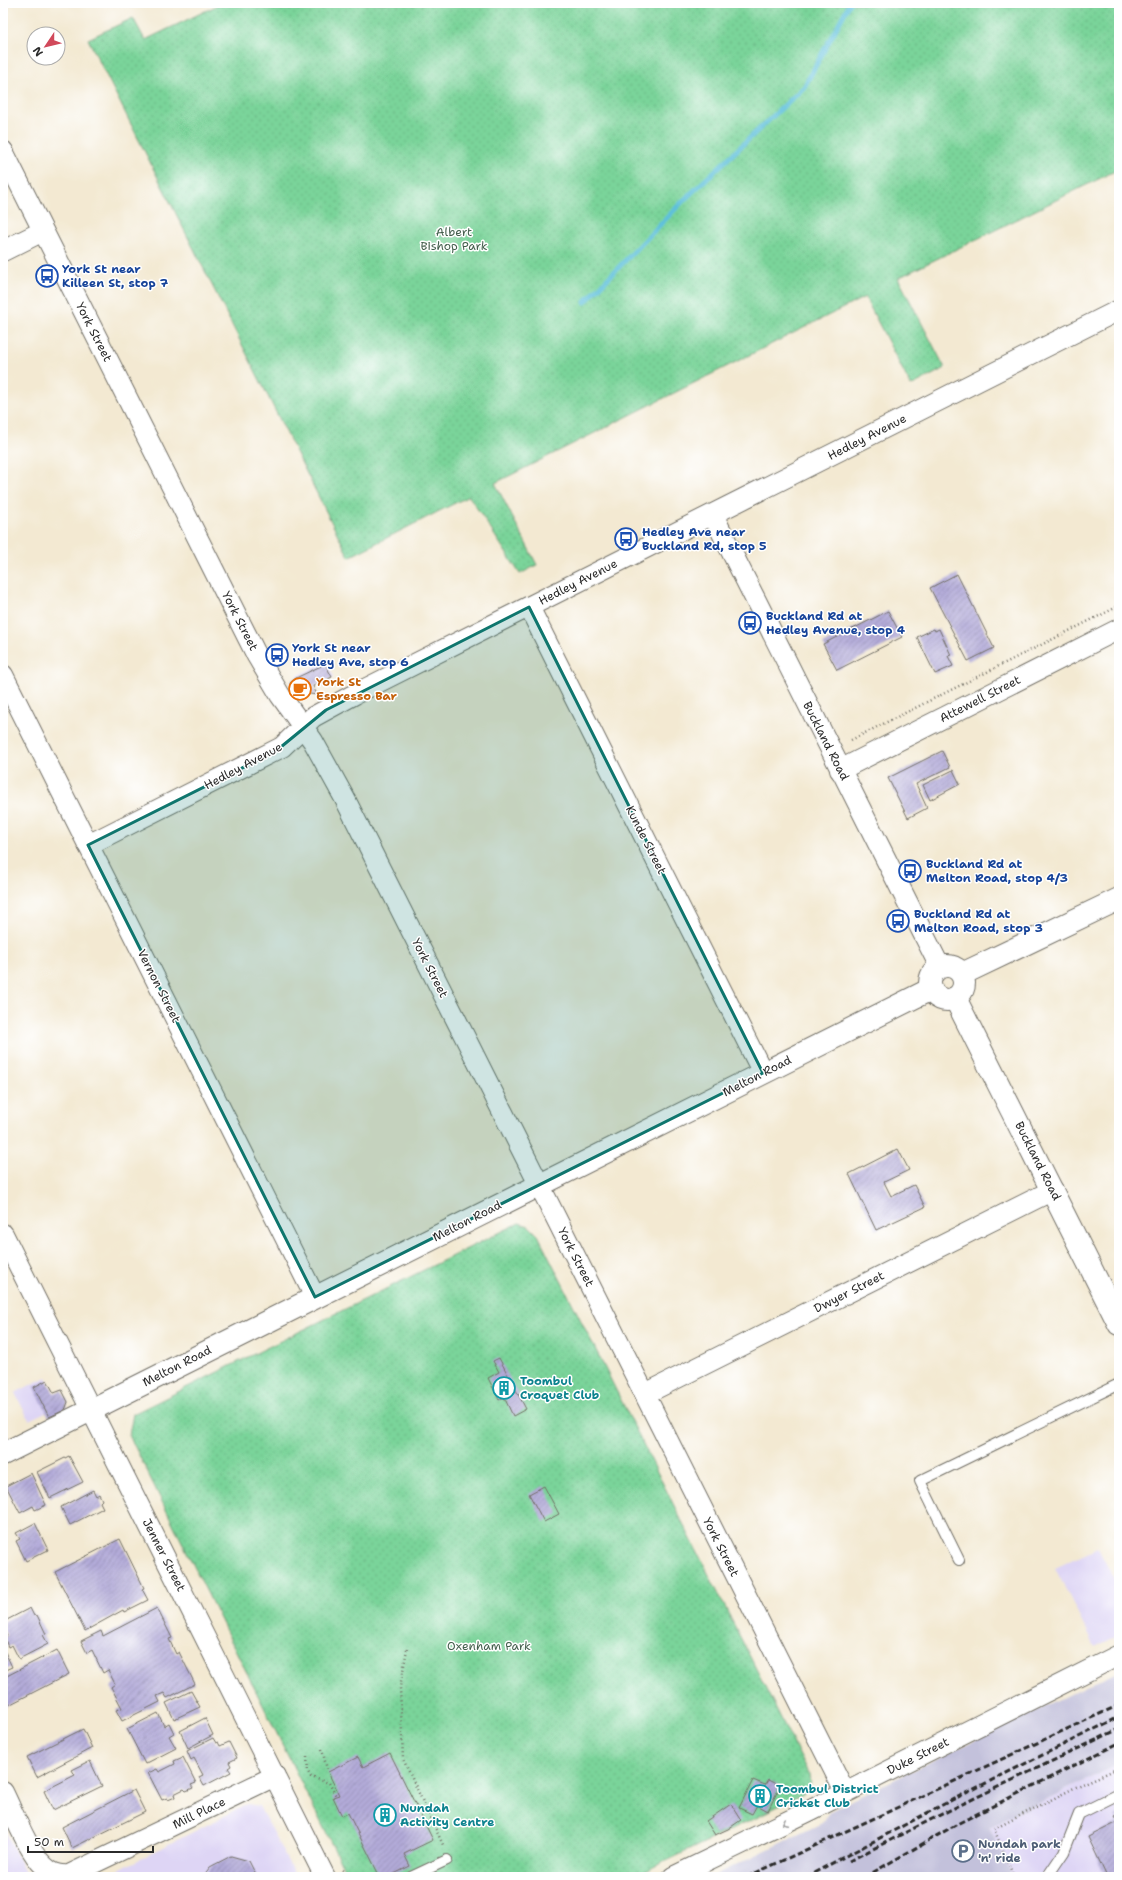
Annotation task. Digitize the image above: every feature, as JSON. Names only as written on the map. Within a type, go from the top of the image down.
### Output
[{"type":"street","name":"York Street","points":[[3,151],[257,656],[280,695],[303,726],[323,758],[345,799],[845,1792]]},
{"type":"street","points":[[3,251],[43,231]]},
{"type":"street","name":"Hedley Avenue","points":[[88,845],[276,751],[286,744],[313,717],[355,694],[1119,310]]},
{"type":"street","name":"Buckland Road","points":[[712,515],[940,967]]},
{"type":"street","name":"Kunde Street","points":[[530,607],[763,1073]]},
{"type":"street","name":"Attewell Street","points":[[840,770],[1119,629]]},
{"type":"street","name":"Vernon Street","points":[[3,675],[315,1297]]},
{"type":"street","points":[[962,974],[1119,899]]},
{"type":"street","points":[[940,967],[955,967],[962,974],[964,985],[959,995],[955,998],[944,999],[938,997],[931,989],[931,979],[936,970],[940,967]]},
{"type":"street","name":"Melton Road","points":[[3,1454],[931,989]]},
{"type":"street","name":"Buckland Road","points":[[955,998],[1117,1316]]},
{"type":"street","name":"Dwyer Street","points":[[645,1394],[1053,1190]]},
{"type":"street","name":"Jenner Street","points":[[3,1234],[275,1776],[334,1874]]},
{"type":"street","name":"Duke Street","points":[[673,1877],[1119,1655]]},
{"type":"street","name":"Mill Place","points":[[3,1792],[38,1859],[43,1866],[62,1876],[76,1874],[275,1776]]},
{"type":"lane","points":[[959,1560],[920,1481],[1119,1384]]},
{"type":"lane","points":[[1047,1877],[1064,1852],[1079,1814],[1119,1794]]},
{"type":"lane","points":[[411,1877],[447,1860]]},
{"type":"path","points":[[851,740],[1119,606]]},
{"type":"path","points":[[407,1649],[400,1687],[403,1759],[446,1853],[447,1860]]},
{"type":"path","points":[[322,1749],[327,1769]]},
{"type":"path","points":[[307,1757],[308,1772],[311,1777],[329,1783],[336,1796]]},
{"type":"path","points":[[1014,1877],[994,1829],[1078,1786],[1119,1768]]},
{"type":"path","points":[[334,1874],[352,1877]]},
{"type":"highlighted area","points":[[529,607],[763,1073],[315,1297],[88,845],[276,751],[326,710]]},
{"type":"shaded area","points":[[326,661],[334,677],[313,687],[317,695],[303,693],[292,687],[290,683],[297,679],[297,676]]},
{"type":"shaded area","points":[[46,1377],[60,1405],[29,1420],[15,1393]]},
{"type":"shaded area","points":[[1098,1548],[1119,1589],[1119,1635],[1095,1647],[1055,1568]]},
{"type":"shaded area","points":[[1119,1670],[1119,1764],[989,1827],[1013,1877],[711,1877],[822,1823],[832,1810]]},
{"type":"shaded area","points":[[1119,1764],[1119,1877],[1013,1877],[989,1827]]},
{"type":"shaded area","points":[[248,1804],[259,1806],[296,1877],[105,1877]]},
{"type":"shaded area","points":[[3,1826],[27,1877],[3,1877]]},
{"type":"green space","name":"Albert Bishop Park","points":[[222,3],[1119,3],[1119,169],[898,278],[945,368],[911,386],[865,297],[495,483],[537,565],[520,574],[469,496],[349,557],[88,39],[133,18],[145,40]]},
{"type":"green space","name":"Oxenham Park","points":[[519,1223],[529,1226],[538,1235],[809,1774],[810,1785],[803,1794],[634,1877],[348,1877],[129,1435],[133,1414]]},
{"type":"building","points":[[957,574],[994,648],[968,661],[930,588]]},
{"type":"building","points":[[888,611],[902,637],[837,670],[823,644]]},
{"type":"building","points":[[934,629],[935,631],[939,629],[951,655],[948,656],[953,666],[935,674],[917,637]]},
{"type":"building","points":[[325,664],[332,677],[313,686],[317,695],[303,693],[292,687],[290,683],[296,678]]},
{"type":"building","points":[[942,751],[950,767],[916,784],[927,808],[908,818],[888,778]]},
{"type":"building","points":[[953,770],[960,784],[930,800],[923,785]]},
{"type":"building","points":[[898,1149],[909,1170],[884,1182],[891,1196],[914,1185],[925,1207],[876,1230],[849,1174]]},
{"type":"building","name":"Toombul Croquet Club","points":[[499,1358],[526,1409],[513,1416],[504,1397],[499,1400],[488,1378],[499,1372],[493,1361]]},
{"type":"building","points":[[47,1380],[54,1393],[62,1390],[68,1402],[65,1410],[49,1417],[34,1387]]},
{"type":"building","points":[[69,1456],[83,1482],[50,1498],[37,1472]]},
{"type":"building","points":[[31,1473],[46,1505],[35,1510],[33,1506],[20,1513],[6,1486]]},
{"type":"building","points":[[544,1486],[559,1514],[544,1522],[529,1494]]},
{"type":"building","points":[[93,1490],[96,1496],[99,1494],[102,1500],[100,1502],[103,1508],[70,1525],[61,1507]]},
{"type":"building","points":[[35,1523],[48,1550],[26,1561],[16,1541],[20,1539],[16,1533]]},
{"type":"building","points":[[120,1539],[144,1588],[142,1589],[148,1600],[124,1612],[123,1610],[85,1631],[55,1572]]},
{"type":"building","points":[[30,1608],[34,1616],[37,1615],[46,1634],[43,1635],[48,1644],[19,1659],[12,1645],[8,1647],[4,1637],[7,1636],[3,1629],[3,1622]]},
{"type":"building","points":[[157,1608],[172,1638],[169,1639],[176,1654],[179,1652],[195,1684],[167,1698],[164,1693],[157,1696],[160,1702],[122,1721],[116,1710],[122,1708],[111,1687],[115,1684],[108,1670],[103,1673],[92,1650],[87,1653],[81,1641],[101,1631],[103,1636]]},
{"type":"building","points":[[57,1650],[69,1674],[3,1708],[3,1678]]},
{"type":"building","points":[[5,1652],[12,1667],[3,1671],[3,1653]]},
{"type":"building","points":[[191,1691],[200,1707],[174,1719],[166,1703]]},
{"type":"building","points":[[158,1713],[164,1726],[169,1723],[174,1733],[169,1736],[176,1748],[145,1764],[127,1729]]},
{"type":"building","points":[[205,1718],[213,1735],[188,1748],[180,1731]]},
{"type":"building","points":[[83,1729],[92,1748],[37,1777],[27,1757]]},
{"type":"building","points":[[213,1738],[220,1746],[229,1742],[237,1758],[229,1762],[231,1766],[228,1768],[231,1772],[204,1786],[199,1777],[203,1775],[194,1758],[191,1760],[187,1751]]},
{"type":"building","name":"Nundah Activity Centre","points":[[390,1753],[433,1840],[404,1854],[410,1866],[388,1877],[380,1877],[348,1813],[342,1816],[333,1797],[339,1795],[328,1772],[358,1757],[363,1767]]},
{"type":"building","points":[[183,1757],[196,1783],[191,1785],[193,1788],[186,1791],[184,1789],[174,1794],[175,1797],[168,1800],[167,1798],[162,1800],[148,1773],[157,1769],[159,1772],[175,1764],[174,1761]]},
{"type":"building","points":[[90,1761],[102,1786],[53,1810],[44,1791],[75,1775],[72,1770]]},
{"type":"building","name":"Toombul District Cricket Club","points":[[753,1780],[765,1785],[768,1780],[780,1786],[768,1811],[757,1805],[752,1814],[739,1808]]},
{"type":"building","points":[[134,1790],[145,1812],[72,1848],[62,1827]]},
{"type":"building","points":[[731,1804],[741,1820],[728,1829],[715,1835],[706,1821]]},
{"type":"building","points":[[1119,1815],[1119,1877],[1107,1877],[1088,1837],[1118,1822],[1115,1817]]},
{"type":"building","points":[[231,1856],[249,1861],[257,1877],[200,1877],[204,1875],[210,1867]]},
{"type":"waterway","points":[[585,302],[684,200],[804,87],[850,3]]},
{"type":"railway","points":[[747,1877],[1119,1705]]},
{"type":"railway","points":[[806,1877],[948,1802],[1119,1717]]},
{"type":"railway","points":[[849,1861],[952,1809],[1119,1729]]},
{"type":"railway","points":[[865,1877],[959,1823],[1119,1743]]},
{"type":"place","name":"York St near Killeen St, stop 7","points":[[47,276]]},
{"type":"place","name":"Hedley Ave near Buckland Rd, stop 5","points":[[626,539]]},
{"type":"place","name":"Buckland Rd at Hedley Avenue, stop 4","points":[[750,623]]},
{"type":"place","name":"York St near Hedley Ave, stop 6","points":[[277,655]]},
{"type":"place","name":"York St Espresso Bar","points":[[300,689]]},
{"type":"place","name":"Buckland Rd at Melton Road, stop 4/3","points":[[910,871]]},
{"type":"place","name":"Buckland Rd at Melton Road, stop 3","points":[[898,921]]},
{"type":"place","name":"Toombul Croquet Club","points":[[504,1388]]},
{"type":"place","name":"Toombul District Cricket Club","points":[[760,1796]]},
{"type":"place","name":"Nundah Activity Centre","points":[[385,1815]]},
{"type":"place","name":"Nundah park 'n' ride","points":[[963,1851]]}]
